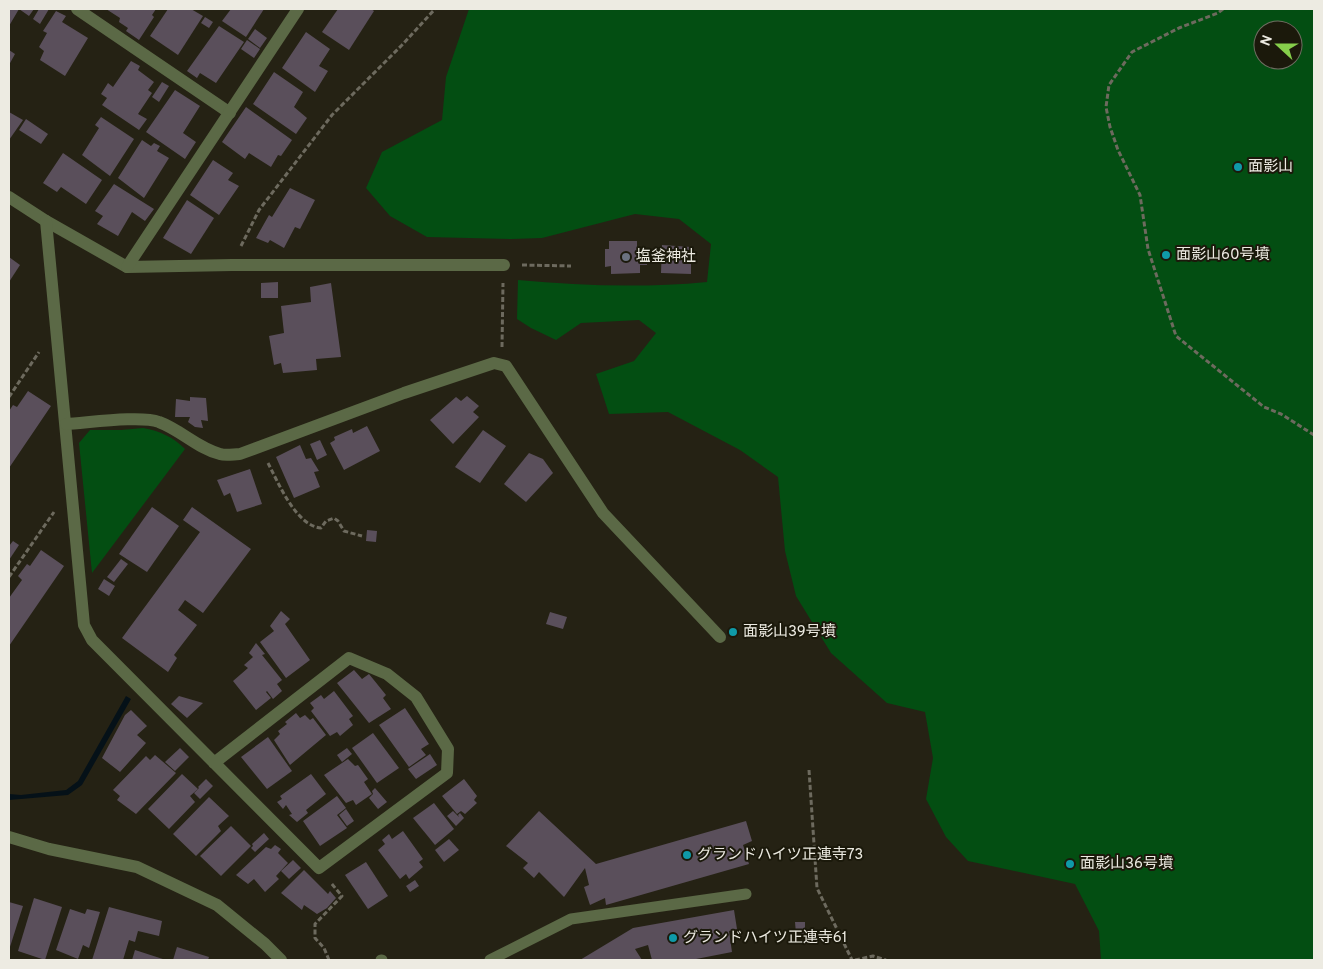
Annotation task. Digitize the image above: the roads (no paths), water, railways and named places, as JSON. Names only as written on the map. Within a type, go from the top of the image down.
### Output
[{"type":"street","points":[[77,9],[230,113]]},
{"type":"street","points":[[127,267],[298,9]]},
{"type":"street","points":[[9,197],[46,221],[127,267],[504,265]]},
{"type":"street","points":[[46,221],[84,625],[92,640],[214,763],[319,868],[447,773],[448,749],[416,697],[387,674],[349,658],[214,763]]},
{"type":"street","points":[[66,424],[140,420],[157,421],[178,430],[208,450],[222,455],[240,454],[404,393],[494,362],[506,366],[603,513],[720,637]]},
{"type":"street","points":[[9,837],[49,849],[137,867],[217,904],[265,944],[281,960]]},
{"type":"lane","points":[[490,960],[571,920],[746,894]]},
{"type":"place","name":"面影山","points":[[1238,167]]},
{"type":"place","name":"面影山60号墳","points":[[1166,255]]},
{"type":"place","name":"塩釜神社","points":[[626,257]]},
{"type":"place","name":"面影山39号墳","points":[[733,632]]},
{"type":"place","name":"グランドハイツ正連寺73","points":[[687,855]]},
{"type":"place","name":"面影山36号墳","points":[[1070,864]]},
{"type":"place","name":"グランドハイツ正連寺61","points":[[673,938]]}]
